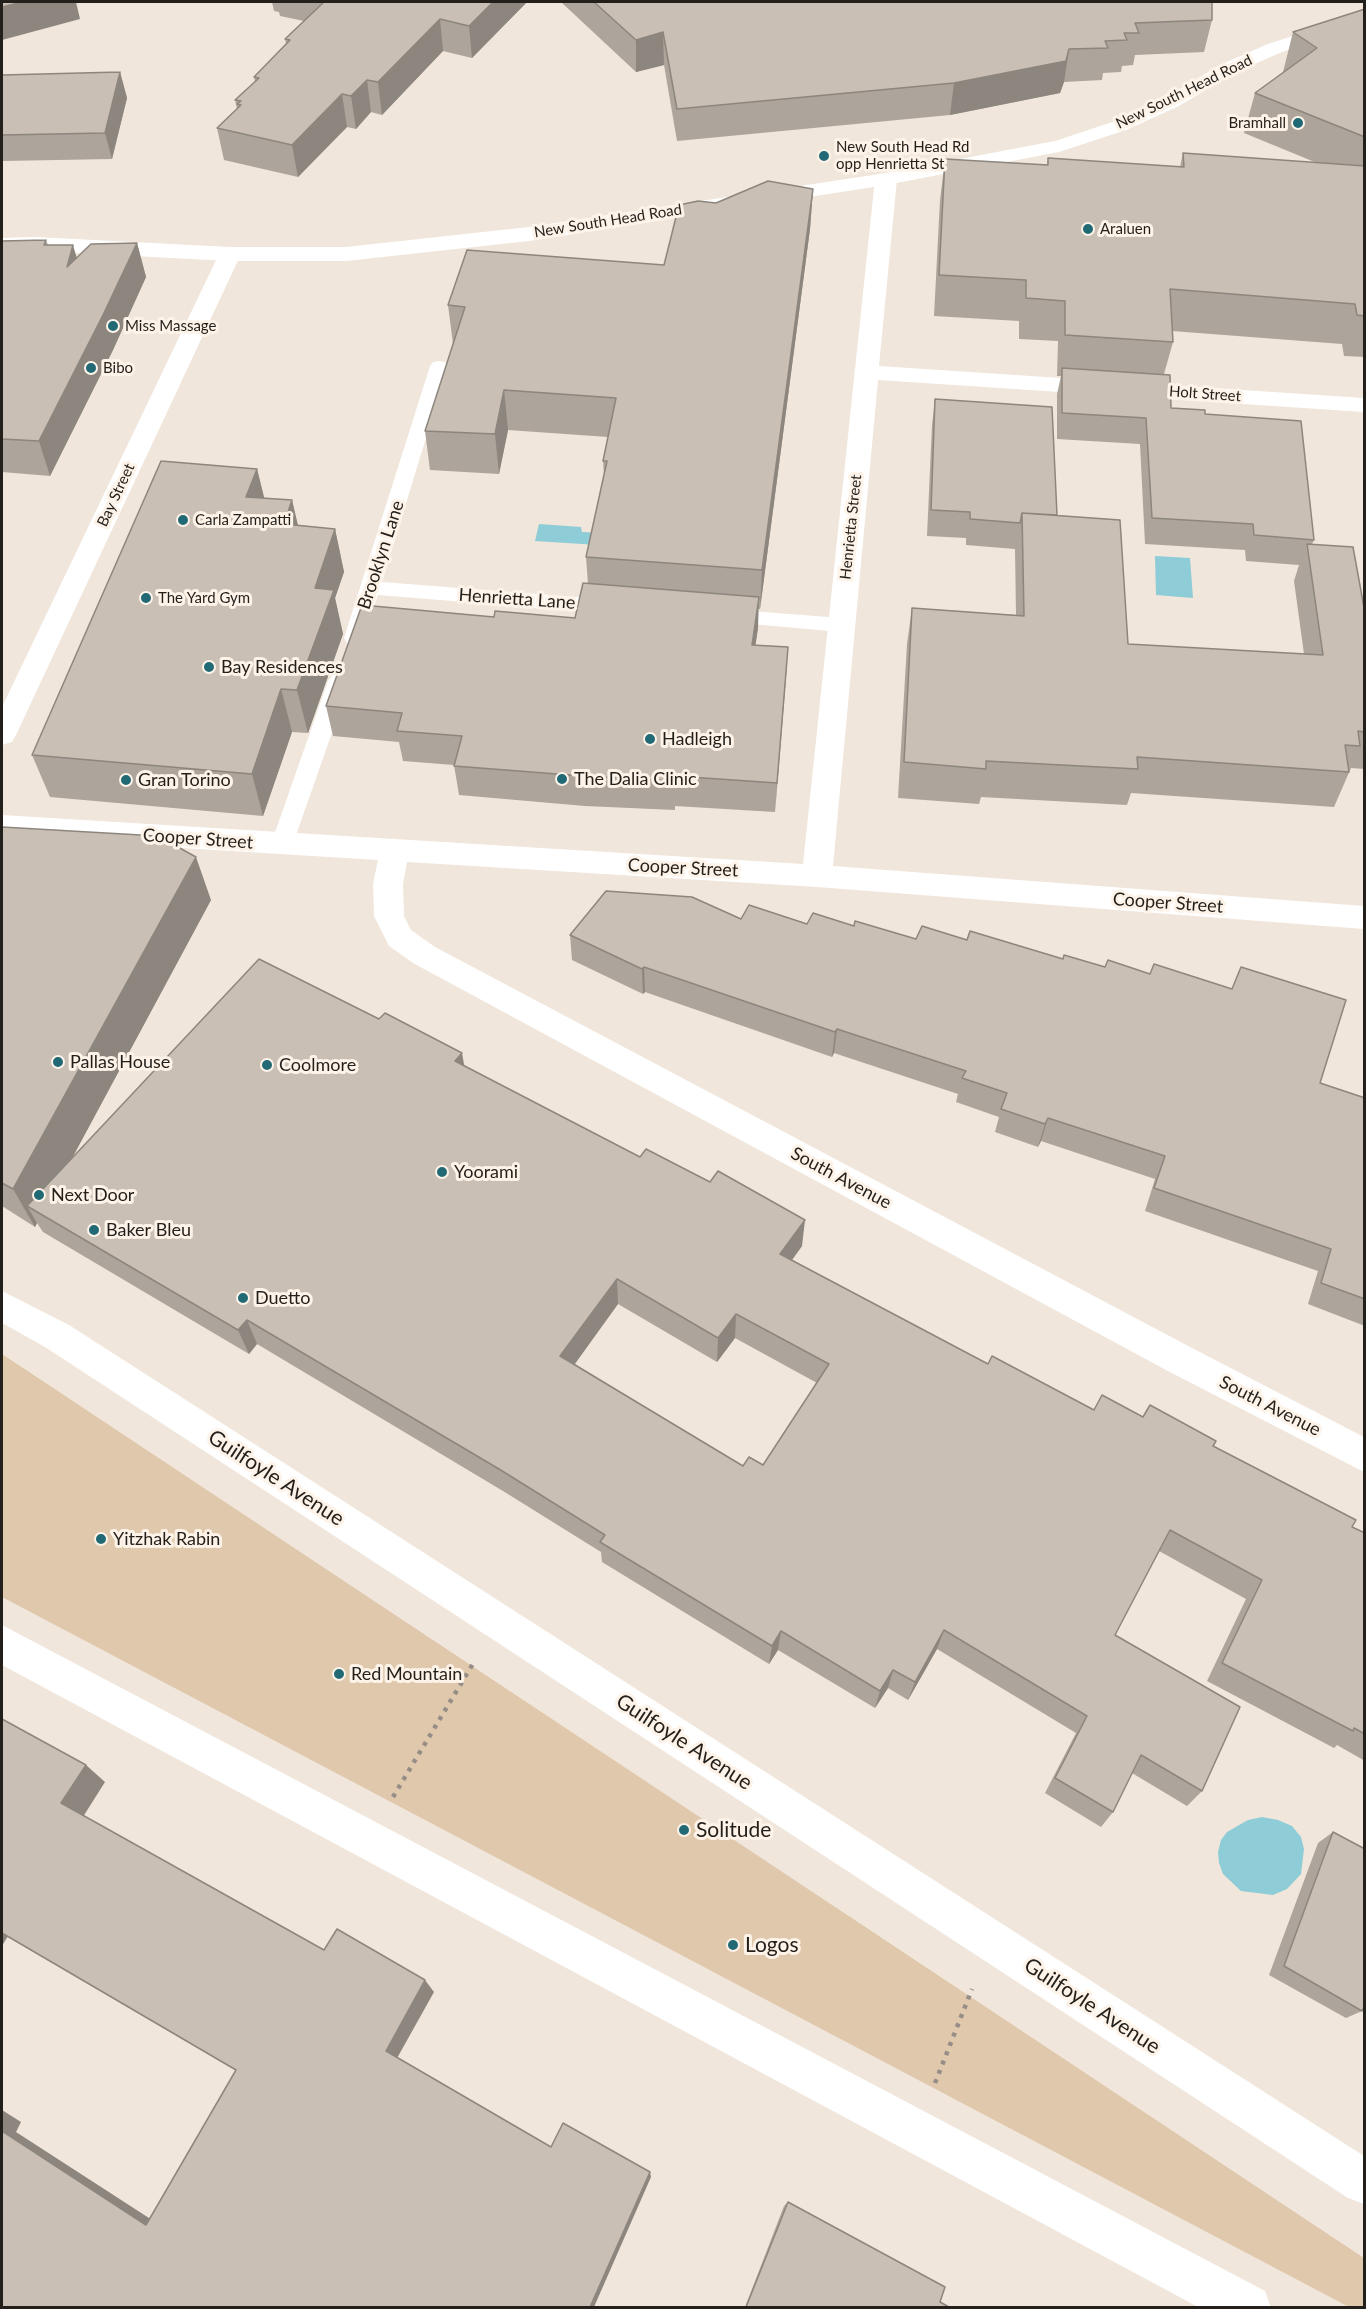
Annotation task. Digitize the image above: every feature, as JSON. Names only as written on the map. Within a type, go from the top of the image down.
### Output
[{"type":"street","name":"New South Head Road","points":[[2,245],[36,244],[230,255],[346,254],[529,234],[886,178],[1059,146],[1119,126],[1172,102],[1227,69],[1275,48],[1365,19]]},
{"type":"street","name":"Henrietta Street","points":[[817,876],[886,178]]},
{"type":"street","name":"Bay Street","points":[[2,735],[230,255]]},
{"type":"street","name":"Holt Street","points":[[867,372],[1365,405]]},
{"type":"street","name":"Cooper Street","points":[[2,826],[817,876],[1365,918]]},
{"type":"street","name":"South Avenue","points":[[394,851],[388,885],[389,916],[400,938],[424,956],[1179,1359],[1365,1455]]},
{"type":"street","name":"Guilfoyle Avenue","points":[[2,1306],[57,1336],[1365,2182]]},
{"type":"street","points":[[2,1644],[1248,2307]]},
{"type":"lane","name":"Brooklyn Lane","points":[[282,844],[371,588],[439,366]]},
{"type":"lane","name":"Henrietta Lane","points":[[371,588],[630,608]]},
{"type":"lane","points":[[700,614],[841,625]]},
{"type":"path","points":[[367,1838],[498,1621]]},
{"type":"path","points":[[916,2131],[991,1940]]},
{"type":"shaded area","points":[[2,1354],[1364,2258],[1364,2307],[1349,2307],[2,1597]]},
{"type":"water","points":[[539,524],[581,527],[582,532],[600,533],[598,545],[535,541]]},
{"type":"water","points":[[1155,556],[1190,558],[1193,598],[1156,595]]},
{"type":"water","points":[[1262,1817],[1292,1826],[1301,1837],[1304,1849],[1301,1874],[1287,1889],[1273,1895],[1241,1891],[1223,1874],[1219,1863],[1218,1852],[1221,1840],[1227,1832],[1248,1820]]},
{"type":"building","points":[[2,2],[22,2],[2,7]]},
{"type":"building","points":[[324,2],[493,2],[469,26],[440,19],[378,82],[367,80],[351,96],[342,94],[292,145],[217,128],[241,105],[237,104],[241,101],[235,100],[259,78],[254,77],[290,40],[285,39]]},
{"type":"building","points":[[594,2],[1212,2],[1212,20],[1135,23],[1139,33],[1124,33],[1127,40],[1105,41],[1108,48],[1069,49],[1066,61],[954,83],[677,109],[663,32],[636,40]]},
{"type":"building","points":[[1365,9],[1365,137],[1255,93],[1317,48],[1293,32]]},
{"type":"building","points":[[120,72],[105,133],[2,135],[2,75]]},
{"type":"building","points":[[1183,153],[1365,166],[1365,316],[1357,315],[1355,304],[1170,289],[1173,342],[1065,335],[1065,301],[1026,298],[1026,280],[939,275],[945,159],[1048,165],[1048,158],[1184,167]]},
{"type":"building","points":[[768,181],[813,189],[762,570],[586,557],[607,461],[603,461],[616,398],[504,390],[495,434],[425,431],[465,307],[448,305],[467,250],[664,265],[679,205],[698,201],[716,203]]},
{"type":"building","points":[[46,240],[44,245],[73,245],[67,267],[91,244],[137,243],[39,441],[2,439],[2,241]]},
{"type":"building","points":[[1062,368],[1170,375],[1171,408],[1205,410],[1205,414],[1301,421],[1314,540],[1254,535],[1253,524],[1152,518],[1146,418],[1062,413]]},
{"type":"building","points":[[935,399],[1052,407],[1057,515],[1022,513],[1020,523],[970,519],[970,512],[931,510]]},
{"type":"building","points":[[161,461],[257,469],[246,497],[292,500],[284,524],[335,529],[315,588],[334,590],[297,690],[281,689],[252,774],[32,755]]},
{"type":"building","points":[[1022,513],[1120,520],[1128,644],[1323,655],[1307,544],[1353,547],[1365,613],[1365,732],[1358,731],[1360,746],[1345,745],[1349,772],[1137,757],[1138,769],[986,761],[986,769],[904,762],[912,608],[1024,616]]},
{"type":"building","points":[[583,583],[759,597],[752,645],[788,647],[777,783],[675,776],[675,781],[454,766],[462,736],[397,731],[402,713],[326,706],[362,605],[494,617],[495,611],[575,618]]},
{"type":"building","points":[[2,827],[158,836],[196,857],[13,1189],[2,1183]]},
{"type":"building","points":[[606,891],[692,897],[741,919],[749,905],[807,924],[813,913],[854,926],[855,921],[916,939],[922,926],[967,940],[970,931],[1063,959],[1064,955],[1105,967],[1108,960],[1150,974],[1154,964],[1232,989],[1241,967],[1346,1000],[1320,1083],[1365,1098],[1365,1299],[1321,1283],[1331,1249],[1154,1188],[1165,1156],[1048,1118],[1045,1124],[1001,1109],[1007,1093],[962,1078],[966,1071],[837,1029],[835,1032],[644,967],[642,969],[570,935]]},
{"type":"building","points":[[259,959],[379,1019],[385,1013],[462,1053],[455,1061],[640,1157],[646,1149],[710,1182],[718,1171],[805,1220],[780,1254],[988,1364],[992,1356],[1094,1410],[1102,1395],[1143,1417],[1150,1405],[1216,1441],[1213,1446],[1356,1520],[1352,1527],[1365,1533],[1365,1734],[1354,1728],[1353,1731],[1222,1663],[1262,1580],[1170,1530],[1115,1635],[1240,1707],[1202,1791],[1141,1755],[1113,1812],[1055,1778],[1087,1716],[944,1630],[915,1682],[893,1670],[880,1691],[781,1631],[772,1646],[600,1542],[605,1535],[499,1469],[247,1320],[238,1330],[27,1206]],"holes":[[[617,1279],[718,1338],[736,1314],[829,1364],[763,1465],[749,1457],[743,1466],[560,1356]]]},
{"type":"building","points":[[2,1719],[86,1765],[61,1803],[324,1950],[337,1929],[425,1980],[386,2051],[551,2147],[563,2123],[650,2172],[590,2307],[2,2307],[2,2131],[146,2225],[236,2070],[2,1933]]},
{"type":"building","points":[[1333,1832],[1365,1849],[1365,2005],[1362,2011],[1284,1966]]},
{"type":"building","points":[[788,2202],[945,2287],[940,2302],[949,2307],[746,2307]]},
{"type":"place","name":"Bramhall","points":[[1298,123]]},
{"type":"place","name":"New South Head Rd opp Henrietta St","points":[[824,156]]},
{"type":"place","name":"Araluen","points":[[1088,229]]},
{"type":"place","name":"Miss Massage","points":[[113,326]]},
{"type":"place","name":"Bibo","points":[[91,368]]},
{"type":"place","name":"Carla Zampatti","points":[[183,520]]},
{"type":"place","name":"The Yard Gym","points":[[146,598]]},
{"type":"place","name":"Bay Residences","points":[[209,667]]},
{"type":"place","name":"Hadleigh","points":[[650,739]]},
{"type":"place","name":"The Dalia Clinic","points":[[562,779]]},
{"type":"place","name":"Gran Torino","points":[[126,780]]},
{"type":"place","name":"Pallas House","points":[[58,1062]]},
{"type":"place","name":"Coolmore","points":[[267,1065]]},
{"type":"place","name":"Yoorami","points":[[442,1172]]},
{"type":"place","name":"Next Door","points":[[39,1195]]},
{"type":"place","name":"Baker Bleu","points":[[94,1230]]},
{"type":"place","name":"Duetto","points":[[243,1298]]},
{"type":"place","name":"Yitzhak Rabin","points":[[101,1539]]},
{"type":"place","name":"Red Mountain","points":[[339,1674]]},
{"type":"place","name":"Solitude","points":[[684,1830]]},
{"type":"place","name":"Logos","points":[[733,1945]]}]
